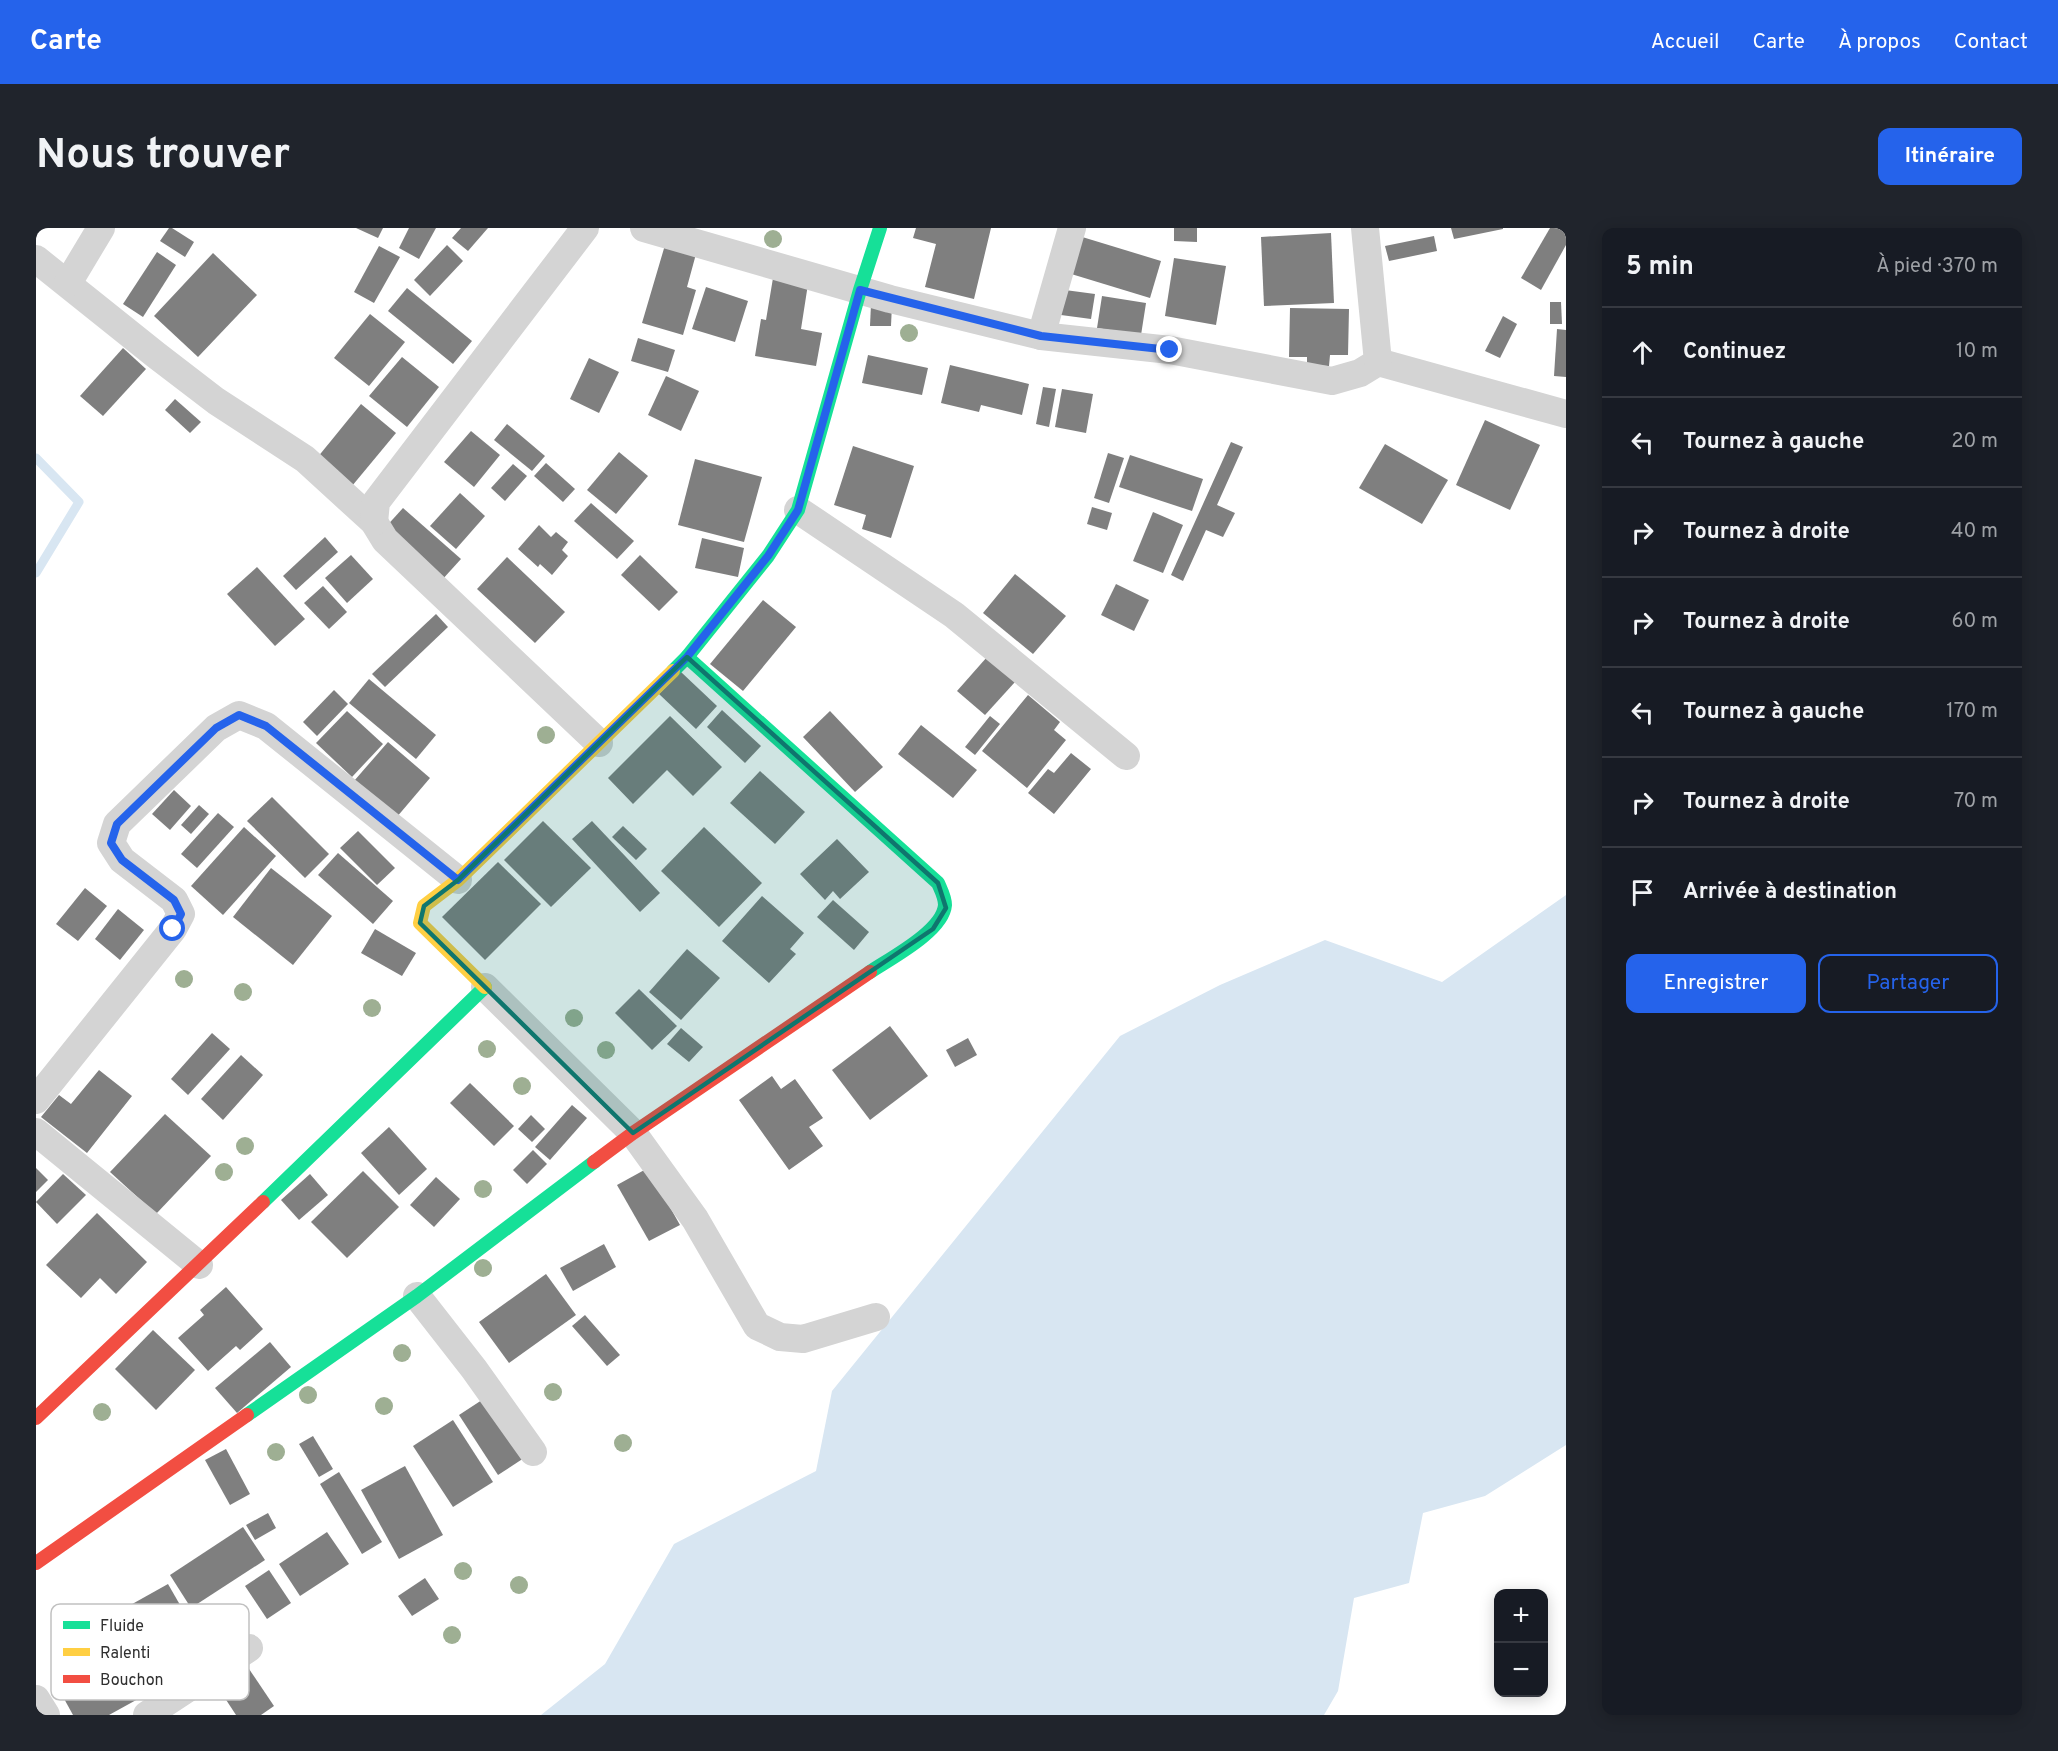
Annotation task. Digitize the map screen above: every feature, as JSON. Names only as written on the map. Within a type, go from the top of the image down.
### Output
[{"type":"street","points":[[68,283],[101,228]]},
{"type":"street","points":[[374,522],[376,502],[585,228]]},
{"type":"street","points":[[644,228],[860,290],[1041,336],[1170,350],[1332,381],[1360,373],[1378,362],[1566,414]]},
{"type":"street","points":[[876,1317],[803,1339],[780,1337],[757,1326],[696,1219],[633,1133],[420,923],[424,906],[458,880],[687,657],[768,556],[798,510],[860,290],[880,228]]},
{"type":"street","points":[[1041,336],[1072,228]]},
{"type":"street","points":[[1365,228],[1378,362]]},
{"type":"street","points":[[36,259],[216,401],[305,459],[374,522],[385,540],[599,743]]},
{"type":"street","points":[[798,510],[954,615],[1126,756]]},
{"type":"street","points":[[36,1563],[417,1296],[633,1133],[933,929],[946,908],[944,894],[938,883],[687,657]]},
{"type":"street","points":[[36,1100],[173,929],[181,914],[174,900],[122,860],[111,843],[117,824],[216,728],[239,715],[266,726],[458,880]]},
{"type":"street","points":[[36,1418],[485,987]]},
{"type":"street","points":[[36,1132],[199,1264]]},
{"type":"street","points":[[417,1296],[474,1369],[533,1452]]},
{"type":"street","points":[[36,1699],[46,1715]]},
{"type":"street","points":[[147,1715],[170,1700]]},
{"type":"highlighted area","points":[[687,657],[938,883],[946,908],[933,929],[633,1133],[420,923],[424,906],[458,880]]},
{"type":"shaded area","points":[[1566,895],[1566,1445],[1485,1496],[1423,1513],[1409,1583],[1354,1598],[1338,1691],[1324,1715],[541,1715],[605,1664],[674,1544],[816,1471],[832,1391],[1120,1036],[1220,985],[1325,940],[1442,982]]},
{"type":"building","points":[[169,228],[194,242],[185,257],[160,241]]},
{"type":"building","points":[[356,228],[383,228],[378,238]]},
{"type":"building","points":[[409,228],[436,228],[419,259],[399,248]]},
{"type":"building","points":[[461,228],[488,228],[468,251],[452,238]]},
{"type":"building","points":[[916,228],[991,228],[974,299],[925,287],[936,244],[913,238]]},
{"type":"building","points":[[1174,228],[1197,228],[1197,242],[1174,241]]},
{"type":"building","points":[[1451,228],[1503,228],[1503,229],[1454,239]]},
{"type":"building","points":[[1550,228],[1566,228],[1566,245],[1541,290],[1521,278]]},
{"type":"building","points":[[1331,233],[1334,303],[1264,306],[1261,237]]},
{"type":"building","points":[[1079,236],[1161,261],[1150,298],[1068,273]]},
{"type":"building","points":[[1434,236],[1437,251],[1389,261],[1385,246]]},
{"type":"building","points":[[447,245],[463,261],[430,296],[414,280]]},
{"type":"building","points":[[665,245],[696,254],[687,287],[696,290],[683,335],[642,323]]},
{"type":"building","points":[[379,246],[400,257],[374,303],[354,292]]},
{"type":"building","points":[[157,252],[176,265],[143,317],[123,304]]},
{"type":"building","points":[[213,253],[257,295],[198,357],[154,316]]},
{"type":"building","points":[[1174,258],[1226,266],[1216,325],[1165,316]]},
{"type":"building","points":[[773,278],[808,284],[801,329],[822,333],[816,366],[755,356],[761,319],[766,320]]},
{"type":"building","points":[[706,287],[748,301],[735,342],[692,329]]},
{"type":"building","points":[[407,288],[472,341],[453,364],[388,311]]},
{"type":"building","points":[[1065,290],[1095,294],[1091,319],[1061,315]]},
{"type":"building","points":[[1102,296],[1146,303],[1141,335],[1097,328]]},
{"type":"building","points":[[1550,302],[1561,302],[1562,324],[1550,324]]},
{"type":"building","points":[[871,304],[892,304],[891,326],[870,326]]},
{"type":"building","points":[[1290,308],[1349,309],[1348,355],[1330,355],[1329,366],[1307,365],[1307,357],[1289,357]]},
{"type":"building","points":[[370,314],[405,342],[369,386],[334,358]]},
{"type":"building","points":[[1503,316],[1517,324],[1500,358],[1485,351]]},
{"type":"building","points":[[1557,329],[1566,330],[1566,377],[1554,376]]},
{"type":"building","points":[[638,338],[675,350],[668,372],[631,361]]},
{"type":"building","points":[[123,348],[146,369],[103,416],[80,396]]},
{"type":"building","points":[[868,355],[928,368],[922,395],[862,383]]},
{"type":"building","points":[[402,357],[439,387],[407,427],[369,396]]},
{"type":"building","points":[[589,358],[619,372],[599,413],[570,399]]},
{"type":"building","points":[[950,365],[1029,384],[1022,415],[981,405],[979,412],[941,403]]},
{"type":"building","points":[[666,376],[699,391],[681,431],[648,415]]},
{"type":"building","points":[[1043,387],[1056,389],[1049,427],[1036,424]]},
{"type":"building","points":[[1062,389],[1093,394],[1086,433],[1055,427]]},
{"type":"building","points":[[175,399],[201,422],[190,433],[165,410]]},
{"type":"building","points":[[361,404],[396,433],[352,486],[317,458]]},
{"type":"building","points":[[1485,420],[1540,445],[1510,510],[1456,485]]},
{"type":"building","points":[[507,424],[545,456],[532,471],[494,440]]},
{"type":"building","points":[[471,431],[500,455],[474,487],[444,462]]},
{"type":"building","points":[[1231,442],[1243,447],[1217,505],[1235,513],[1223,537],[1206,530],[1183,581],[1171,575]]},
{"type":"building","points":[[1385,444],[1448,480],[1422,524],[1359,488]]},
{"type":"building","points":[[853,446],[914,466],[891,538],[862,529],[866,515],[834,505]]},
{"type":"building","points":[[619,452],[648,476],[616,514],[587,490]]},
{"type":"building","points":[[1108,453],[1124,458],[1109,503],[1094,498]]},
{"type":"building","points":[[1130,455],[1203,479],[1192,511],[1119,487]]},
{"type":"building","points":[[695,459],[762,477],[744,542],[678,525]]},
{"type":"building","points":[[546,463],[575,489],[563,502],[534,476]]},
{"type":"building","points":[[513,464],[527,476],[505,501],[491,488]]},
{"type":"building","points":[[460,493],[485,516],[456,549],[430,526]]},
{"type":"building","points":[[591,503],[634,541],[617,559],[574,521]]},
{"type":"building","points":[[1092,507],[1112,513],[1107,530],[1087,524]]},
{"type":"building","points":[[403,508],[461,559],[441,581],[383,530]]},
{"type":"building","points":[[1153,512],[1183,525],[1163,573],[1133,561]]},
{"type":"building","points":[[539,525],[551,537],[556,532],[568,542],[562,550],[568,556],[552,575],[540,564],[538,567],[518,549]]},
{"type":"building","points":[[325,537],[338,552],[296,590],[283,576]]},
{"type":"building","points":[[702,538],[744,548],[738,577],[695,568]]},
{"type":"building","points":[[351,555],[373,579],[347,603],[325,578]]},
{"type":"building","points":[[640,555],[678,592],[659,611],[621,575]]},
{"type":"building","points":[[507,557],[565,612],[535,643],[477,589]]},
{"type":"building","points":[[257,567],[305,619],[275,646],[227,594]]},
{"type":"building","points":[[1015,574],[1066,616],[1033,654],[983,613]]},
{"type":"building","points":[[1116,584],[1149,600],[1134,631],[1101,615]]},
{"type":"building","points":[[323,586],[347,612],[329,629],[304,603]]},
{"type":"building","points":[[763,600],[796,627],[743,691],[710,664]]},
{"type":"building","points":[[436,614],[448,627],[385,687],[372,674]]},
{"type":"building","points":[[987,657],[1015,682],[985,715],[957,691]]},
{"type":"building","points":[[681,672],[717,706],[696,729],[659,694]]},
{"type":"building","points":[[369,679],[436,735],[416,759],[349,703]]},
{"type":"building","points":[[334,690],[348,704],[317,736],[303,722]]},
{"type":"building","points":[[1028,695],[1060,722],[1054,730],[1066,740],[1027,788],[982,751]]},
{"type":"building","points":[[722,710],[761,746],[745,763],[707,727]]},
{"type":"building","points":[[347,711],[383,744],[352,777],[316,743]]},
{"type":"building","points":[[830,711],[883,767],[855,792],[803,737]]},
{"type":"building","points":[[670,716],[722,767],[693,796],[667,770],[633,804],[608,778]]},
{"type":"building","points":[[990,716],[1000,724],[975,755],[965,747]]},
{"type":"building","points":[[921,725],[977,770],[953,798],[898,754]]},
{"type":"building","points":[[388,742],[430,778],[396,818],[354,781]]},
{"type":"building","points":[[1071,753],[1091,769],[1054,814],[1028,793],[1048,769],[1054,773]]},
{"type":"building","points":[[760,771],[805,812],[775,844],[730,803]]},
{"type":"building","points":[[174,790],[191,806],[170,830],[152,814]]},
{"type":"building","points":[[272,797],[329,854],[305,878],[247,821]]},
{"type":"building","points":[[199,805],[209,814],[191,834],[181,825]]},
{"type":"building","points":[[218,813],[234,827],[197,868],[181,854]]},
{"type":"building","points":[[543,821],[591,868],[551,907],[504,860]]},
{"type":"building","points":[[592,821],[660,893],[640,912],[572,839]]},
{"type":"building","points":[[623,826],[647,849],[636,860],[612,837]]},
{"type":"building","points":[[244,827],[276,856],[223,915],[191,886]]},
{"type":"building","points":[[704,827],[762,883],[719,927],[661,871]]},
{"type":"building","points":[[358,831],[395,868],[377,885],[340,848]]},
{"type":"building","points":[[837,839],[869,872],[840,899],[833,891],[825,900],[800,874]]},
{"type":"building","points":[[338,853],[393,901],[373,924],[318,875]]},
{"type":"building","points":[[498,862],[541,904],[485,960],[442,917]]},
{"type":"building","points":[[271,868],[332,916],[293,965],[233,917]]},
{"type":"building","points":[[85,888],[107,906],[78,941],[56,924]]},
{"type":"building","points":[[762,896],[804,933],[790,949],[796,954],[769,983],[722,941]]},
{"type":"building","points":[[833,900],[869,932],[854,950],[817,917]]},
{"type":"building","points":[[118,909],[144,930],[120,960],[95,939]]},
{"type":"building","points":[[375,929],[416,953],[402,976],[361,953]]},
{"type":"building","points":[[687,949],[720,978],[681,1020],[649,992]]},
{"type":"building","points":[[639,989],[677,1026],[652,1050],[615,1013]]},
{"type":"building","points":[[890,1026],[928,1076],[870,1120],[832,1070]]},
{"type":"building","points":[[681,1028],[703,1047],[689,1062],[667,1044]]},
{"type":"building","points":[[212,1033],[230,1049],[188,1095],[171,1079]]},
{"type":"building","points":[[968,1038],[977,1055],[955,1067],[946,1050]]},
{"type":"building","points":[[241,1055],[263,1075],[223,1120],[201,1099]]},
{"type":"building","points":[[99,1070],[132,1096],[87,1153],[41,1117],[59,1095],[71,1104]]},
{"type":"building","points":[[772,1076],[781,1089],[795,1079],[823,1118],[809,1127],[823,1146],[789,1170],[739,1100]]},
{"type":"building","points":[[470,1083],[514,1126],[494,1146],[450,1103]]},
{"type":"building","points":[[572,1105],[587,1118],[550,1160],[535,1147]]},
{"type":"building","points":[[165,1114],[211,1156],[156,1214],[110,1172]]},
{"type":"building","points":[[531,1115],[545,1129],[532,1142],[518,1129]]},
{"type":"building","points":[[389,1127],[427,1169],[399,1195],[361,1153]]},
{"type":"building","points":[[533,1150],[547,1164],[527,1184],[513,1170]]},
{"type":"building","points":[[36,1168],[48,1180],[36,1192]]},
{"type":"building","points":[[648,1168],[680,1225],[649,1241],[617,1185]]},
{"type":"building","points":[[363,1171],[399,1207],[347,1258],[311,1222]]},
{"type":"building","points":[[63,1174],[86,1195],[57,1224],[36,1202]]},
{"type":"building","points":[[310,1174],[328,1195],[299,1220],[281,1200]]},
{"type":"building","points":[[436,1177],[460,1199],[434,1227],[410,1205]]},
{"type":"building","points":[[97,1213],[147,1262],[116,1294],[100,1278],[81,1298],[46,1265]]},
{"type":"building","points":[[604,1244],[616,1267],[573,1291],[560,1268]]},
{"type":"building","points":[[546,1274],[576,1315],[509,1363],[479,1322]]},
{"type":"building","points":[[226,1287],[263,1329],[240,1350],[236,1346],[208,1371],[178,1338],[204,1315],[200,1310]]},
{"type":"building","points":[[585,1315],[620,1355],[607,1366],[572,1326]]},
{"type":"building","points":[[153,1330],[195,1370],[156,1410],[115,1369]]},
{"type":"building","points":[[270,1342],[291,1367],[237,1413],[215,1388]]},
{"type":"building","points":[[485,1398],[524,1458],[498,1475],[459,1415]]},
{"type":"building","points":[[453,1420],[493,1482],[453,1507],[413,1446]]},
{"type":"building","points":[[313,1436],[333,1469],[319,1477],[299,1444]]},
{"type":"building","points":[[226,1449],[250,1494],[230,1505],[205,1460]]},
{"type":"building","points":[[405,1466],[443,1535],[399,1559],[361,1490]]},
{"type":"building","points":[[339,1472],[382,1542],[362,1554],[320,1484]]},
{"type":"building","points":[[268,1513],[276,1528],[255,1540],[246,1525]]},
{"type":"building","points":[[243,1527],[265,1560],[197,1604],[188,1604],[170,1575]]},
{"type":"building","points":[[327,1532],[349,1564],[300,1596],[279,1564]]},
{"type":"building","points":[[269,1570],[291,1603],[267,1619],[245,1586]]},
{"type":"building","points":[[425,1578],[439,1599],[412,1616],[398,1596]]},
{"type":"building","points":[[168,1584],[180,1604],[132,1604]]},
{"type":"building","points":[[249,1669],[274,1706],[261,1715],[236,1715],[226,1700],[249,1700]]},
{"type":"building","points":[[65,1700],[136,1700],[109,1715],[73,1715]]},
{"type":"waterway","points":[[36,458],[79,502],[36,573]]},
{"type":"traffic: fast","points":[[673,671],[687,657],[768,556],[798,510],[860,290],[880,228]]},
{"type":"traffic: fast","points":[[687,657],[938,883],[944,896],[945,905],[942,915],[915,943],[870,972]]},
{"type":"traffic: fast","points":[[263,1202],[485,987]]},
{"type":"traffic: fast","points":[[247,1415],[417,1296],[594,1162]]},
{"type":"traffic: slow","points":[[485,987],[420,923],[424,906],[458,880],[673,671]]},
{"type":"traffic: jam","points":[[594,1162],[870,972]]},
{"type":"traffic: jam","points":[[36,1418],[263,1202]]},
{"type":"traffic: jam","points":[[36,1563],[247,1415]]},
{"type":"route","points":[[173,929],[181,914],[174,900],[122,860],[111,843],[117,824],[216,728],[239,715],[266,726],[458,880],[687,657],[768,556],[798,510],[860,290],[1041,336],[1170,350]]}]
